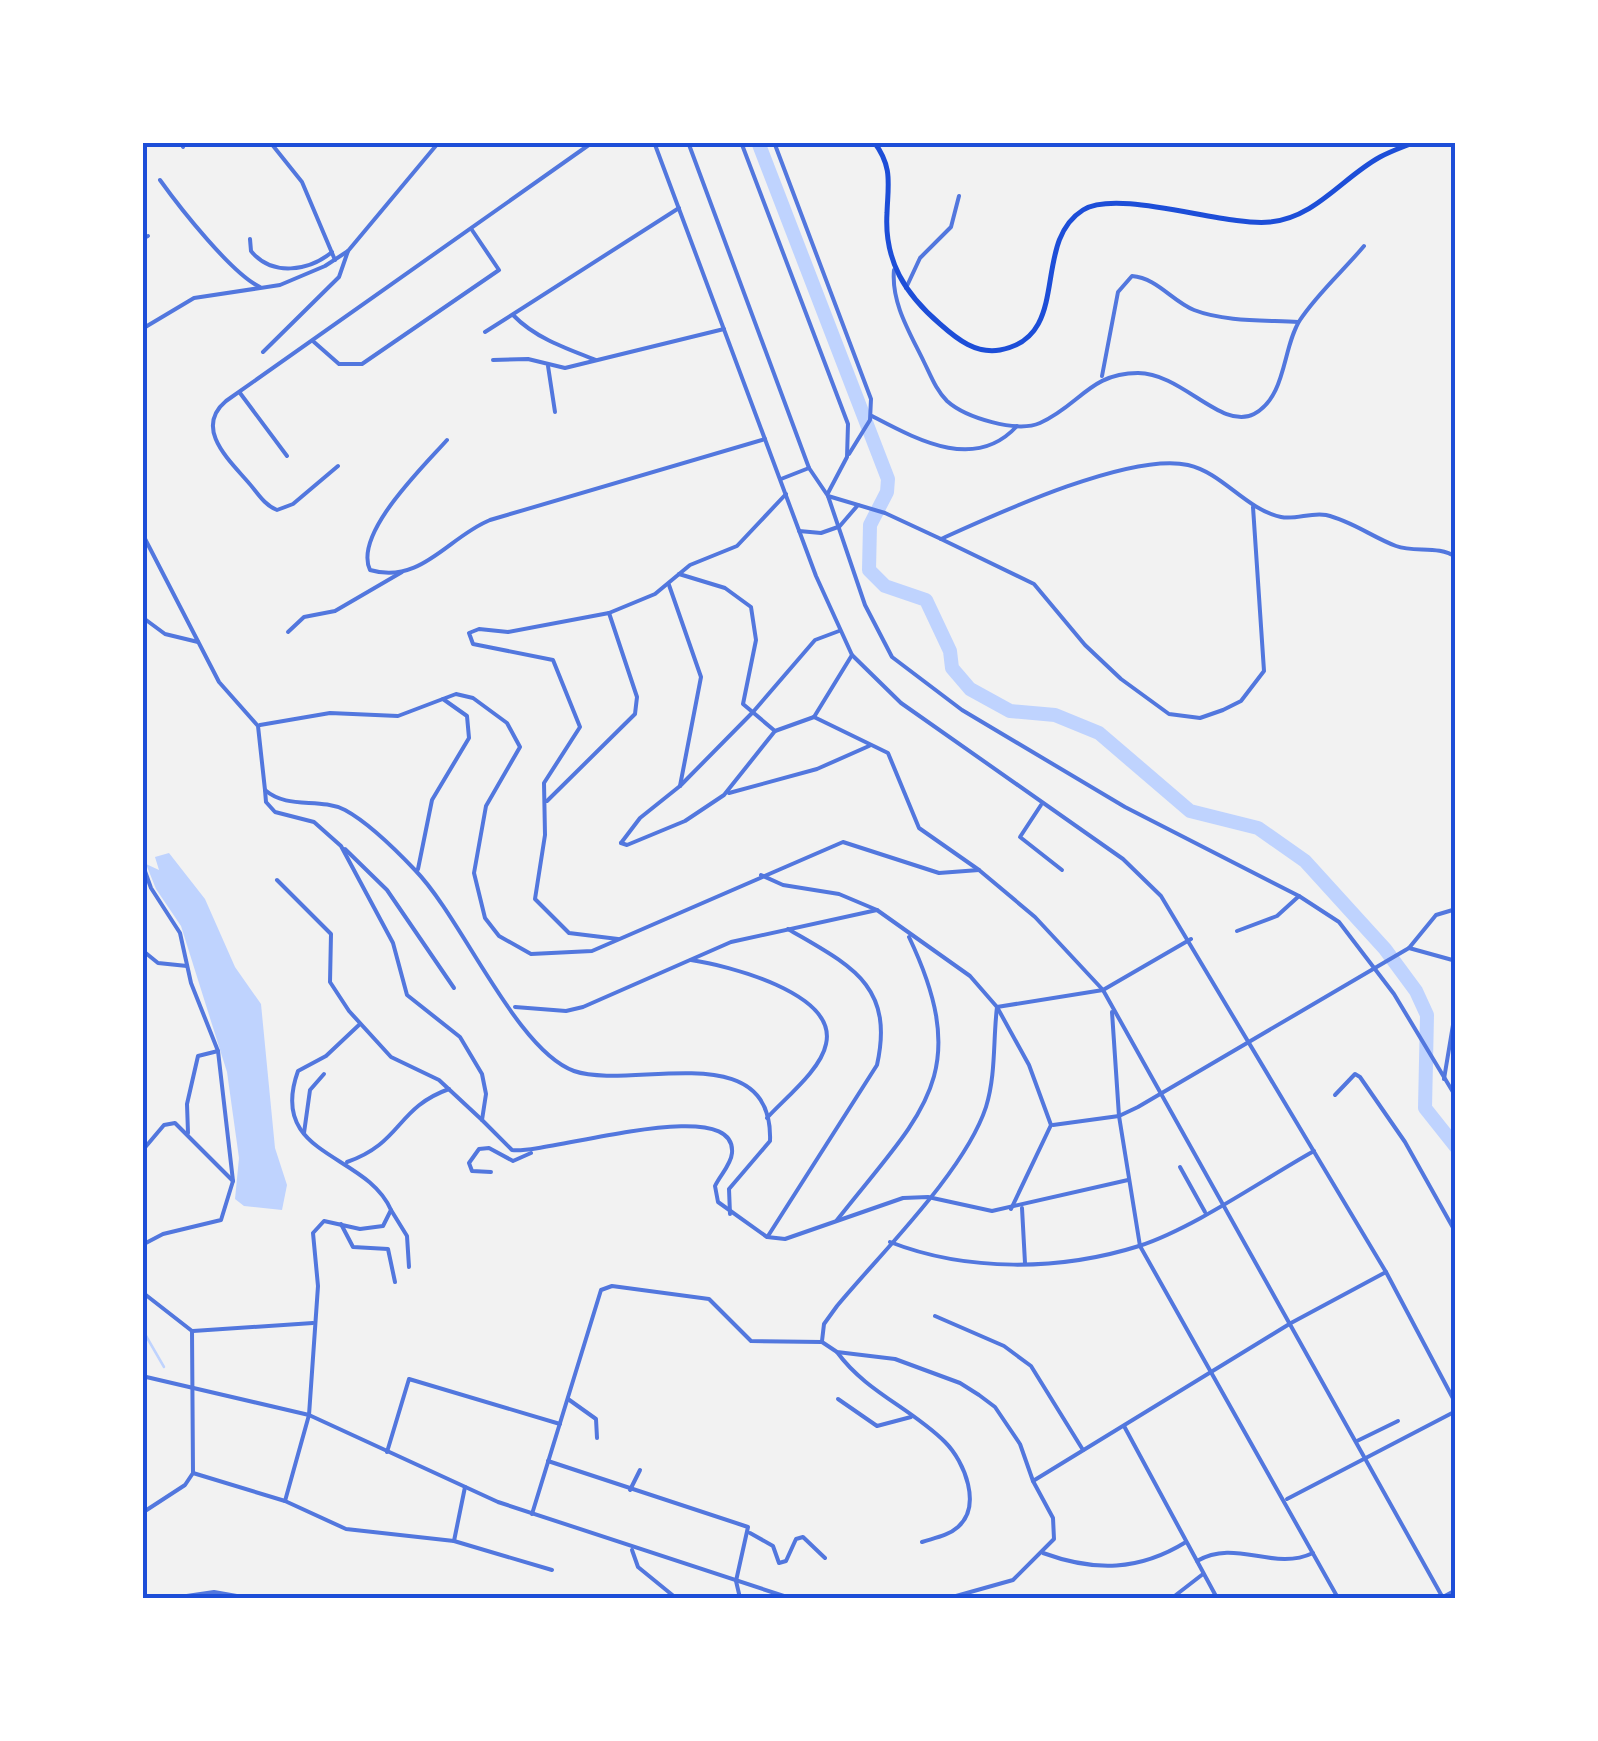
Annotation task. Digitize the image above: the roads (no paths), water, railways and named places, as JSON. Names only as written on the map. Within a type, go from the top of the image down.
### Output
[{"type":"main road","points":[[874,142],[889,166],[887,235],[894,270],[906,289],[965,344],[990,351],[1013,348],[1035,332],[1048,304],[1056,246],[1063,230],[1084,210],[1112,204],[1244,221],[1284,220],[1321,200],[1378,158],[1415,142]]},
{"type":"street","points":[[270,142],[302,182],[335,260]]},
{"type":"street","points":[[142,329],[194,298],[299,280],[335,260],[348,251],[439,142]]},
{"type":"street","points":[[338,466],[287,508],[270,507],[214,437],[217,408],[594,142]]},
{"type":"street","points":[[654,142],[780,480],[839,632],[852,655],[900,703],[1137,870],[1190,939],[1251,1041],[1386,1272],[1456,1404]]},
{"type":"street","points":[[688,142],[809,468],[828,495],[874,628],[892,658],[962,710],[1125,808],[1299,896],[1339,922],[1379,966],[1456,1097]]},
{"type":"street","points":[[741,142],[848,424],[848,458]]},
{"type":"street","points":[[774,142],[870,399],[870,418],[828,495]]},
{"type":"street","points":[[160,180],[186,216],[242,276],[265,288]]},
{"type":"street","points":[[906,289],[920,258],[951,227],[959,196]]},
{"type":"street","points":[[485,332],[678,208]]},
{"type":"street","points":[[314,342],[339,364],[362,364],[500,266],[472,230]]},
{"type":"street","points":[[250,239],[250,251],[273,267],[310,266],[332,252]]},
{"type":"street","points":[[894,270],[896,298],[942,395],[959,409],[1017,426],[1036,425],[1102,378],[1154,374],[1177,381],[1224,415],[1246,417],[1266,406],[1276,389],[1298,322],[1364,246]]},
{"type":"street","points":[[263,352],[340,276],[348,251]]},
{"type":"street","points":[[1102,378],[1101,360],[1118,292],[1132,276],[1150,280],[1179,302],[1204,313],[1298,322]]},
{"type":"street","points":[[512,314],[552,342],[600,362]]},
{"type":"street","points":[[493,360],[528,359],[564,368],[724,329]]},
{"type":"street","points":[[548,366],[555,412]]},
{"type":"street","points":[[240,393],[287,456]]},
{"type":"street","points":[[870,418],[957,450],[994,446],[1017,426]]},
{"type":"street","points":[[447,440],[388,506],[371,544],[366,563],[370,570],[424,566],[458,536],[490,520],[765,439]]},
{"type":"street","points":[[941,539],[1025,502],[1097,478],[1171,463],[1203,471],[1254,507],[1281,516],[1322,514],[1350,522],[1400,547],[1442,551],[1456,557]]},
{"type":"street","points":[[780,480],[809,468]]},
{"type":"street","points":[[621,940],[578,938],[538,906],[534,891],[546,835],[544,783],[580,727],[561,673],[544,655],[474,644],[470,634],[479,629],[508,632],[609,613],[669,585],[679,574],[737,546],[786,494]]},
{"type":"street","points":[[828,495],[886,514],[1034,584],[1085,645],[1155,706],[1169,714],[1200,718],[1241,700],[1264,671],[1254,507]]},
{"type":"street","points":[[800,531],[821,534],[838,527],[858,505]]},
{"type":"street","points":[[142,532],[219,682],[258,726],[266,802],[275,812],[314,822],[386,890],[454,988]]},
{"type":"street","points":[[288,632],[304,617],[335,610],[406,570]]},
{"type":"street","points":[[679,574],[725,588],[751,607],[756,640],[742,697],[776,732]]},
{"type":"street","points":[[669,585],[701,677],[680,786]]},
{"type":"street","points":[[546,801],[635,714],[637,697],[609,613]]},
{"type":"street","points":[[142,618],[165,634],[198,642]]},
{"type":"street","points":[[839,632],[814,640],[753,712],[680,786],[640,818],[622,845],[684,821],[724,795],[817,769],[869,746]]},
{"type":"street","points":[[724,795],[776,732],[814,717],[852,655]]},
{"type":"street","points":[[258,726],[330,713],[398,716],[456,694],[473,698],[507,723],[520,747],[486,806],[474,858],[479,904],[498,936],[516,948],[548,956],[592,951],[760,875],[851,842],[939,872],[979,870]]},
{"type":"street","points":[[417,872],[432,800],[469,738],[467,716],[443,699]]},
{"type":"street","points":[[814,717],[894,759],[919,828],[979,870],[1034,917],[1103,990],[1443,1598],[1456,1590]]},
{"type":"street","points":[[265,790],[282,801],[344,810],[417,872],[512,1006],[532,1042],[576,1072],[599,1076],[718,1074],[739,1083],[768,1118]]},
{"type":"street","points":[[1041,805],[1020,838],[1062,870]]},
{"type":"street","points":[[341,846],[393,942],[407,995],[460,1037],[482,1074],[486,1094],[482,1120]]},
{"type":"street","points":[[142,863],[150,888],[180,933],[186,966],[218,1051],[233,1180],[221,1220],[163,1234],[142,1246]]},
{"type":"street","points":[[760,875],[784,885],[839,894],[877,910],[970,976],[997,1007],[1029,1066],[1051,1125],[1011,1208]]},
{"type":"street","points":[[278,880],[330,934],[330,982],[360,1024],[402,1066],[428,1073],[449,1089],[502,1144],[535,1150]]},
{"type":"street","points":[[1238,931],[1277,916],[1299,896]]},
{"type":"street","points":[[512,1006],[546,1011],[583,1007],[730,942],[877,910]]},
{"type":"street","points":[[1051,1125],[1119,1116],[1162,1095],[1407,950],[1436,915],[1456,910]]},
{"type":"street","points":[[767,1237],[878,1065],[883,1040],[882,1014],[860,974],[788,928]]},
{"type":"street","points":[[836,1220],[913,1123],[930,1091],[940,1050],[940,1014],[907,933]]},
{"type":"street","points":[[997,1007],[1103,990],[1190,939]]},
{"type":"street","points":[[142,950],[158,964],[186,966]]},
{"type":"street","points":[[1407,950],[1456,961]]},
{"type":"street","points":[[690,960],[746,970],[815,1010],[824,1021],[826,1044],[821,1057],[768,1118],[766,1150],[729,1189],[730,1214]]},
{"type":"street","points":[[822,1342],[830,1315],[963,1152],[988,1103],[997,1007]]},
{"type":"street","points":[[1444,1078],[1456,1007]]},
{"type":"street","points":[[1112,1008],[1119,1116],[1140,1246],[1338,1598]]},
{"type":"street","points":[[360,1024],[326,1056],[298,1072],[294,1102],[303,1138],[314,1148],[346,1163],[386,1198],[408,1236],[409,1268]]},
{"type":"street","points":[[1114,1033],[1125,1031]]},
{"type":"street","points":[[188,1133],[198,1056],[218,1051]]},
{"type":"street","points":[[303,1138],[310,1090],[324,1074]]},
{"type":"street","points":[[1335,1095],[1355,1074],[1360,1076],[1405,1142],[1456,1232]]},
{"type":"street","points":[[346,1163],[382,1146],[422,1098],[449,1089]]},
{"type":"street","points":[[142,1151],[164,1125],[175,1123],[233,1180]]},
{"type":"street","points":[[490,1172],[472,1171],[468,1163],[479,1148],[489,1148],[513,1161],[535,1150],[652,1128],[707,1124],[730,1138],[733,1147],[728,1166],[715,1186],[718,1202],[767,1237],[798,1236],[888,1201],[928,1197],[968,1208],[1011,1208],[1128,1180]]},
{"type":"street","points":[[890,1242],[932,1258],[1024,1263],[1072,1260],[1140,1246],[1314,1151]]},
{"type":"street","points":[[1180,1167],[1205,1212]]},
{"type":"street","points":[[1022,1206],[1024,1263]]},
{"type":"street","points":[[284,1501],[309,1415],[318,1286],[313,1232],[324,1221],[372,1230],[383,1226],[391,1210]]},
{"type":"street","points":[[340,1224],[353,1247],[388,1249],[396,1282]]},
{"type":"street","points":[[1033,1481],[1290,1323],[1386,1272]]},
{"type":"street","points":[[532,1514],[601,1290],[612,1286],[694,1294],[722,1308],[750,1342],[822,1342],[837,1352],[858,1378],[950,1446],[964,1472],[970,1503],[959,1526],[922,1542]]},
{"type":"street","points":[[142,1292],[192,1332],[313,1323]]},
{"type":"street","points":[[935,1316],[1019,1354],[1041,1379],[1083,1450]]},
{"type":"street","points":[[142,1513],[185,1486],[193,1473],[189,1386],[192,1332]]},
{"type":"street","points":[[837,1352],[894,1359],[960,1383],[1008,1423],[1056,1528],[1043,1553],[1013,1580],[950,1598]]},
{"type":"street","points":[[142,1376],[309,1415],[532,1514],[632,1550],[790,1598]]},
{"type":"street","points":[[387,1452],[406,1380],[560,1424]]},
{"type":"street","points":[[568,1399],[596,1419],[597,1438]]},
{"type":"street","points":[[838,1400],[877,1426],[911,1417]]},
{"type":"street","points":[[1286,1500],[1364,1456],[1456,1412]]},
{"type":"street","points":[[1357,1442],[1398,1421]]},
{"type":"street","points":[[1124,1426],[1216,1598]]},
{"type":"street","points":[[548,1461],[740,1522],[750,1534],[773,1546],[779,1562],[786,1561],[796,1539],[803,1537],[825,1558]]},
{"type":"street","points":[[630,1490],[640,1470]]},
{"type":"street","points":[[193,1473],[284,1501],[324,1521],[365,1534],[454,1541],[552,1570]]},
{"type":"street","points":[[454,1541],[464,1487]]},
{"type":"street","points":[[740,1598],[736,1581],[750,1534]]},
{"type":"street","points":[[1043,1553],[1070,1563],[1131,1565],[1156,1560],[1188,1541]]},
{"type":"street","points":[[632,1550],[638,1567],[676,1598]]},
{"type":"street","points":[[1197,1561],[1224,1550],[1279,1560],[1313,1553]]},
{"type":"street","points":[[1172,1598],[1203,1574]]},
{"type":"street","points":[[173,1598],[214,1592],[248,1598]]},
{"type":"street","points":[[878,1598],[894,1597]]},
{"type":"water","points":[[169,853],[205,899],[235,967],[261,1004],[275,1148],[287,1185],[282,1210],[244,1206],[235,1199],[239,1158],[227,1072],[181,926],[156,889],[146,864],[159,870],[155,857]]},
{"type":"waterway","points":[[758,142],[888,479],[887,492],[870,525],[869,570],[885,586],[926,600],[950,651],[952,668],[970,689],[1010,711],[1055,715],[1099,733],[1190,811],[1258,828],[1305,861],[1385,949],[1416,991],[1427,1015],[1425,1108],[1456,1147]]},
{"type":"waterway","points":[[142,1329],[164,1367]]}]
